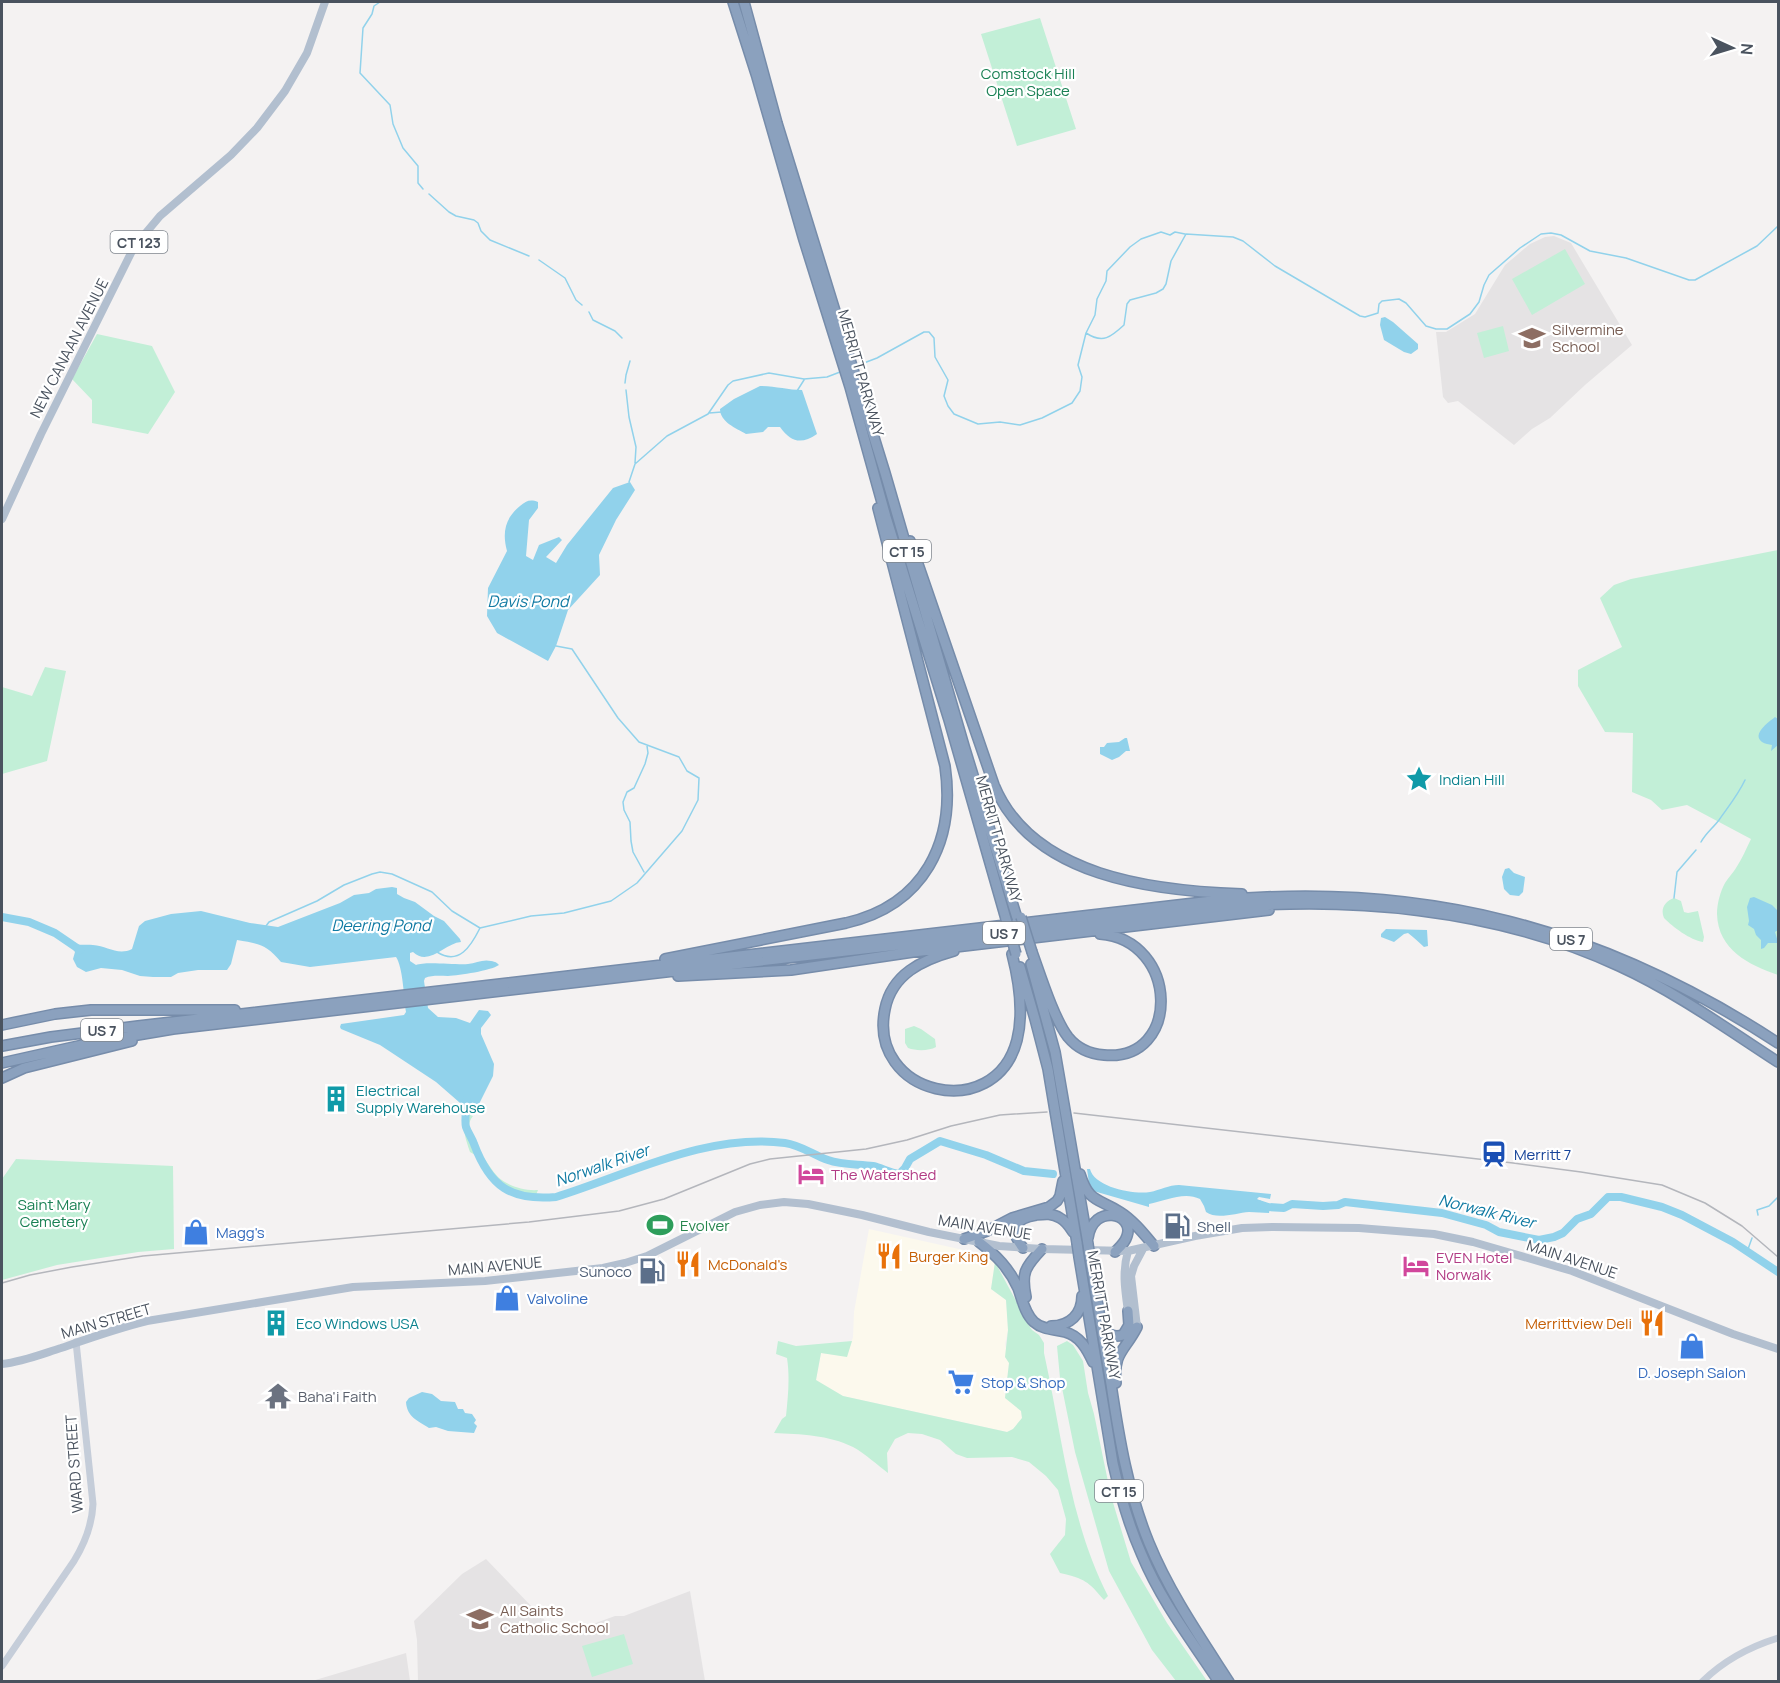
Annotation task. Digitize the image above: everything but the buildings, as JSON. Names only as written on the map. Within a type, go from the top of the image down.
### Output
[{"type":"highway","name":"MERRITT PARKWAY","points":[[733,2],[758,77],[804,240],[832,315]]},
{"type":"highway","name":"MERRITT PARKWAY","points":[[744,2],[832,315],[885,473],[1004,919],[1044,1052],[1119,1491],[1142,1556],[1158,1587],[1219,1682]]},
{"type":"highway","name":"MERRITT PARKWAY","points":[[854,386],[863,435],[886,517],[952,719]]},
{"type":"highway","points":[[435,995],[598,980],[620,973],[643,971],[853,921],[880,912],[899,900],[925,874],[942,837],[946,820],[945,766],[882,525],[863,435]]},
{"type":"highway","points":[[885,473],[923,576],[994,785],[1009,813],[1020,827],[1034,840],[1066,860],[1109,876],[1164,886],[1232,894],[1291,892],[1316,896]]},
{"type":"highway","name":"MERRITT PARKWAY","points":[[958,740],[1030,952],[1055,1053],[1118,1433],[1136,1510],[1149,1544],[1180,1603],[1229,1682]]},
{"type":"highway","name":"US 7","points":[[643,971],[1212,901],[1263,897],[1368,898],[1445,907],[1513,922],[1562,936],[1611,954],[1673,982],[1779,1043]]},
{"type":"highway","name":"US 7","points":[[643,971],[1237,906],[1307,903],[1367,905],[1470,920],[1520,932],[1596,956],[1665,990],[1779,1062]]},
{"type":"highway","points":[[1055,936],[1277,909],[1367,905]]},
{"type":"highway","points":[[2,1078],[24,1068],[134,1040],[196,1028],[552,978],[643,971],[791,970],[913,952],[1055,936],[1109,935],[1131,945],[1148,960],[1158,978],[1161,1005],[1157,1024],[1143,1043],[1126,1052],[1107,1056],[1089,1052],[1075,1044],[1064,1031],[1030,952]]},
{"type":"highway","points":[[1014,954],[1020,1021],[1015,1046],[1000,1071],[983,1083],[958,1091],[932,1089],[919,1084],[907,1075],[889,1051],[884,1026],[884,1012],[888,999],[902,977],[920,963],[935,957],[963,949],[1018,939]]},
{"type":"highway","points":[[2,1025],[55,1014],[91,1010],[210,1010],[231,1013],[296,1004],[398,1000]]},
{"type":"highway","name":"US 7","points":[[2,1046],[231,1013]]},
{"type":"highway","name":"US 7","points":[[2,1063],[105,1040],[196,1028]]},
{"type":"highway","points":[[1070,1138],[1087,1192],[1125,1216],[1154,1246]]},
{"type":"highway","points":[[964,1239],[987,1231],[1012,1218],[1049,1208],[1054,1204],[1060,1196],[1063,1185],[1062,1155]]},
{"type":"highway","points":[[1023,1248],[1015,1235],[1018,1221],[1029,1216],[1047,1214],[1055,1215],[1064,1221],[1071,1229],[1077,1243]]},
{"type":"highway","points":[[1088,1244],[1094,1222],[1101,1217],[1116,1215],[1125,1222],[1129,1230],[1125,1241],[1115,1252]]},
{"type":"highway","points":[[979,1242],[1006,1266],[1017,1286],[1025,1309],[1035,1323],[1042,1328],[1072,1335],[1086,1347],[1101,1384]]},
{"type":"highway","points":[[1042,1249],[1028,1265],[1023,1278],[1026,1298],[1031,1311],[1038,1320],[1054,1326],[1075,1317],[1082,1301],[1082,1278]]},
{"type":"highway","points":[[1100,1316],[1107,1333],[1118,1337],[1123,1335],[1128,1328],[1128,1311]]},
{"type":"highway","points":[[1118,1433],[1120,1417],[1115,1367],[1117,1358],[1137,1327]]},
{"type":"highway","points":[[1126,1344],[1140,1341]]},
{"type":"main road","name":"NEW CANAAN AVENUE","points":[[2,519],[45,426],[134,247],[160,216],[231,155],[257,128],[285,91],[307,53],[325,2]]},
{"type":"main road","name":"MAIN AVENUE","points":[[220,1309],[354,1287],[485,1281],[603,1268],[647,1256],[735,1212],[760,1205],[784,1202],[856,1213],[929,1232],[999,1246],[1042,1249],[1128,1251],[1195,1236],[1235,1229],[1265,1227],[1366,1228],[1434,1234],[1473,1242],[1572,1271],[1733,1334],[1779,1349]]},
{"type":"main road","points":[[1137,1327],[1131,1276],[1143,1249]]},
{"type":"main road","points":[[1128,1251],[1123,1277],[1128,1311]]},
{"type":"main road","name":"MAIN STREET","points":[[2,1364],[147,1321],[220,1309]]},
{"type":"main road","name":"WARD STREET","points":[[2,1666],[74,1562],[90,1528],[93,1504],[76,1342]]},
{"type":"main road","points":[[1702,1682],[1728,1660],[1752,1647],[1779,1638]]},
{"type":"shaded area","name":"Silvermine School","points":[[1554,236],[1571,243],[1632,345],[1550,418],[1532,429],[1514,445],[1458,401],[1448,403],[1443,397],[1436,332],[1446,332],[1475,314],[1505,265],[1530,244],[1545,237]]},
{"type":"shaded area","points":[[869,1229],[986,1255],[995,1262],[991,1289],[1006,1300],[1007,1312],[1008,1330],[1005,1344],[1009,1363],[1005,1397],[1021,1411],[1022,1418],[1013,1429],[1007,1432],[843,1396],[816,1381],[821,1353],[847,1356],[853,1337],[854,1312]]},
{"type":"shaded area","name":"All Saints Catholic School","points":[[486,1559],[560,1636],[615,1616],[624,1616],[690,1591],[705,1681],[418,1681],[414,1621],[462,1574]]},
{"type":"shaded area","points":[[406,1653],[410,1681],[312,1681]]},
{"type":"green space","name":"Comstock Hill Open Space","points":[[1040,18],[1076,129],[1017,146],[981,34]]},
{"type":"green space","points":[[1565,249],[1585,284],[1532,315],[1512,279]]},
{"type":"green space","points":[[1503,326],[1509,351],[1484,358],[1477,333]]},
{"type":"green space","points":[[97,334],[152,346],[175,392],[148,434],[92,423],[92,400],[72,379]]},
{"type":"green space","points":[[1778,550],[1778,975],[1746,961],[1737,954],[1723,937],[1719,927],[1717,910],[1719,898],[1725,883],[1735,870],[1751,839],[1687,805],[1662,810],[1651,800],[1632,792],[1633,733],[1605,732],[1578,686],[1578,670],[1622,647],[1600,598],[1614,585],[1631,579]]},
{"type":"green space","points":[[45,667],[66,671],[47,761],[2,774],[2,687],[32,696]]},
{"type":"green space","points":[[1674,898],[1681,901],[1684,912],[1698,911],[1703,942],[1687,936],[1664,918],[1664,906]]},
{"type":"green space","points":[[914,1026],[935,1039],[936,1047],[922,1050],[908,1048],[905,1043],[905,1029]]},
{"type":"green space","points":[[468,1114],[473,1116],[469,1127],[471,1143],[496,1175],[516,1187],[538,1190],[536,1195],[519,1193],[502,1185],[470,1152],[464,1128]]},
{"type":"green space","name":"Saint Mary Cemetery","points":[[16,1159],[173,1166],[174,1249],[138,1252],[57,1265],[2,1280],[2,1179]]},
{"type":"green space","points":[[995,1262],[1024,1318],[1044,1343],[1044,1353],[1075,1507],[1095,1567],[1108,1596],[1104,1600],[1085,1582],[1060,1573],[1050,1554],[1065,1535],[1066,1519],[1058,1490],[1029,1462],[1012,1457],[967,1458],[956,1454],[940,1440],[922,1434],[908,1433],[895,1439],[887,1453],[888,1473],[862,1453],[844,1443],[814,1436],[774,1433],[786,1416],[788,1387],[787,1358],[776,1354],[778,1341],[796,1346],[852,1341],[847,1357],[821,1353],[816,1380],[843,1396],[1007,1432],[1013,1429],[1022,1418],[1021,1411],[1005,1398],[1009,1363],[1005,1357],[1008,1330],[1006,1300],[991,1289]]},
{"type":"green space","points":[[1067,1341],[1073,1345],[1083,1361],[1111,1496],[1131,1562],[1167,1623],[1207,1681],[1176,1681],[1152,1650],[1109,1571],[1075,1452],[1060,1378],[1057,1346]]},
{"type":"green space","points":[[624,1634],[633,1664],[592,1677],[582,1646]]},
{"type":"water","points":[[1385,317],[1418,344],[1418,349],[1411,354],[1384,340],[1380,325],[1381,318]]},
{"type":"water","points":[[760,386],[802,390],[817,434],[801,441],[792,439],[780,427],[768,427],[763,432],[746,434],[723,418],[720,409]]},
{"type":"water","name":"Davis Pond","points":[[630,482],[635,490],[616,520],[599,555],[600,575],[568,610],[556,646],[548,661],[497,633],[487,616],[488,588],[507,551],[506,526],[515,511],[526,502],[538,502],[538,508],[529,520],[526,556],[533,560],[539,545],[559,537],[562,540],[546,557],[556,563],[567,545],[613,488]]},
{"type":"water","points":[[1775,717],[1778,719],[1778,745],[1771,751],[1772,745],[1762,742],[1759,735],[1762,728]]},
{"type":"water","points":[[1127,738],[1130,751],[1112,760],[1100,754],[1100,747]]},
{"type":"water","points":[[1509,868],[1514,873],[1525,877],[1523,892],[1519,896],[1510,895],[1504,889],[1502,877],[1505,869]]},
{"type":"water","name":"Deering Pond","points":[[397,888],[397,894],[415,902],[444,921],[461,942],[431,956],[425,957],[410,953],[410,961],[416,965],[426,963],[468,964],[488,961],[499,965],[467,974],[430,976],[424,981],[428,1008],[438,1017],[456,1018],[470,1023],[479,1010],[488,1011],[491,1015],[481,1028],[481,1034],[494,1064],[493,1076],[479,1104],[473,1108],[467,1109],[436,1082],[380,1045],[341,1029],[341,1024],[404,1015],[406,1012],[403,983],[396,957],[310,967],[281,962],[262,946],[237,940],[231,964],[227,970],[198,970],[178,973],[171,977],[153,977],[101,968],[86,972],[77,967],[73,959],[75,952],[70,945],[73,943],[93,945],[127,951],[132,949],[139,926],[145,921],[171,914],[201,911],[278,927],[340,903],[354,895]]},
{"type":"water","points":[[1754,897],[1772,905],[1778,911],[1778,930],[1775,932],[1778,942],[1768,943],[1761,949],[1761,940],[1754,929],[1748,925],[1747,907],[1750,898]]},
{"type":"water","points":[[1386,929],[1427,930],[1428,946],[1424,947],[1408,933],[1394,942],[1381,937]]},
{"type":"water","points":[[1087,1169],[1090,1169],[1099,1181],[1125,1191],[1143,1193],[1179,1185],[1271,1194],[1270,1199],[1259,1197],[1257,1199],[1270,1205],[1269,1213],[1249,1212],[1216,1216],[1206,1212],[1200,1199],[1188,1196],[1174,1197],[1149,1204],[1149,1207],[1090,1190]]},
{"type":"water","points":[[422,1392],[432,1394],[441,1401],[455,1402],[458,1409],[472,1414],[477,1426],[474,1433],[429,1428],[413,1418],[406,1402],[409,1398]]},
{"type":"waterway","points":[[380,2],[374,6],[363,28],[360,73],[390,105],[393,124],[403,148],[418,166],[418,183],[423,189]]},
{"type":"waterway","points":[[429,194],[449,212],[478,223],[481,231],[490,240],[529,256]]},
{"type":"waterway","points":[[856,366],[877,358],[924,332],[929,332],[934,338],[935,357],[948,380],[944,396],[954,414],[978,424],[1000,422],[1020,425],[1042,418],[1072,403],[1080,391],[1082,377],[1078,365],[1086,333],[1097,338],[1111,336],[1124,325],[1127,304],[1130,300],[1163,289],[1171,261],[1186,234],[1233,237],[1243,241],[1275,266],[1360,316],[1365,317],[1378,313],[1379,304],[1382,301],[1399,299],[1406,303],[1426,326],[1447,329],[1470,314],[1479,302],[1489,275],[1520,248],[1541,234],[1561,235],[1590,251],[1626,258],[1689,280],[1695,280],[1757,246],[1778,226]]},
{"type":"waterway","points":[[1086,333],[1095,315],[1097,299],[1106,281],[1107,271],[1130,247],[1141,239],[1161,232],[1170,235],[1175,232],[1185,234]]},
{"type":"waterway","points":[[539,260],[565,278],[576,300],[582,305]]},
{"type":"waterway","points":[[589,312],[593,320],[615,331],[622,338]]},
{"type":"waterway","points":[[625,383],[630,361]]},
{"type":"waterway","points":[[629,482],[635,464],[667,436],[708,414],[733,381],[769,373],[804,379],[827,377],[840,372]]},
{"type":"waterway","points":[[797,391],[804,380]]},
{"type":"waterway","points":[[626,390],[636,447],[635,463]]},
{"type":"waterway","points":[[709,413],[722,412]]},
{"type":"waterway","points":[[266,926],[269,922],[317,901],[344,885],[380,872],[392,874],[432,892],[452,911],[480,928],[531,916],[564,913],[611,901],[637,883],[682,831],[698,800],[699,778],[687,771],[679,757],[639,742],[618,718],[572,649],[556,646]]},
{"type":"waterway","points":[[644,872],[633,852],[630,822],[623,802],[627,792],[634,788],[645,764],[647,746]]},
{"type":"waterway","points":[[1701,842],[1729,806],[1745,780]]},
{"type":"waterway","points":[[1674,898],[1677,872],[1696,850]]},
{"type":"waterway","name":"Norwalk River","points":[[2,917],[29,922],[55,933],[80,950]]},
{"type":"waterway","points":[[437,952],[445,956],[458,955],[473,941],[480,928]]},
{"type":"waterway","name":"Norwalk River","points":[[467,1099],[466,1127],[487,1171],[504,1188],[514,1193],[540,1198],[556,1197],[640,1167],[697,1150],[726,1144],[756,1142],[791,1144],[833,1162],[873,1166],[899,1174],[910,1159],[940,1141],[986,1155],[1024,1171],[1053,1174]]},
{"type":"waterway","name":"Norwalk River","points":[[1259,1204],[1284,1208],[1292,1204],[1323,1206],[1345,1202],[1442,1213],[1486,1225],[1499,1232],[1539,1240],[1563,1233],[1577,1219],[1591,1214],[1608,1197],[1621,1197],[1662,1207],[1682,1215],[1733,1242],[1778,1272]]},
{"type":"waterway","points":[[1758,1215],[1757,1210],[1769,1206],[1778,1197]]},
{"type":"waterway","points":[[1747,1252],[1752,1238]]},
{"type":"railway","points":[[2,1283],[30,1275],[143,1256],[529,1222],[619,1211],[664,1199],[750,1164],[770,1159],[866,1149],[1000,1115],[1047,1112]]},
{"type":"railway","points":[[1074,1113],[1513,1163],[1662,1185],[1705,1203],[1742,1226],[1778,1257]]},
{"type":"place","name":"Silvermine School","points":[[1532,338]]},
{"type":"place","name":"Indian Hill","points":[[1419,779]]},
{"type":"place","name":"Electrical Supply Warehouse","points":[[336,1099]]},
{"type":"place","name":"Merritt 7","points":[[1494,1154]]},
{"type":"place","name":"The Watershed","points":[[811,1174]]},
{"type":"place","name":"Evolver","points":[[660,1225]]},
{"type":"place","name":"Shell","points":[[1177,1226]]},
{"type":"place","name":"Magg's","points":[[196,1232]]},
{"type":"place","name":"Burger King","points":[[889,1256]]},
{"type":"place","name":"McDonald's","points":[[688,1264]]},
{"type":"place","name":"EVEN Hotel Norwalk","points":[[1416,1266]]},
{"type":"place","name":"Sunoco","points":[[652,1271]]},
{"type":"place","name":"Valvoline","points":[[507,1298]]},
{"type":"place","name":"Eco Windows USA","points":[[276,1323]]},
{"type":"place","name":"Merrittview Deli","points":[[1652,1323]]},
{"type":"place","name":"D. Joseph Salon","points":[[1692,1346]]},
{"type":"place","name":"Stop & Shop","points":[[961,1382]]},
{"type":"place","name":"Baha'i Faith","points":[[278,1396]]},
{"type":"place","name":"All Saints Catholic School","points":[[480,1619]]}]
